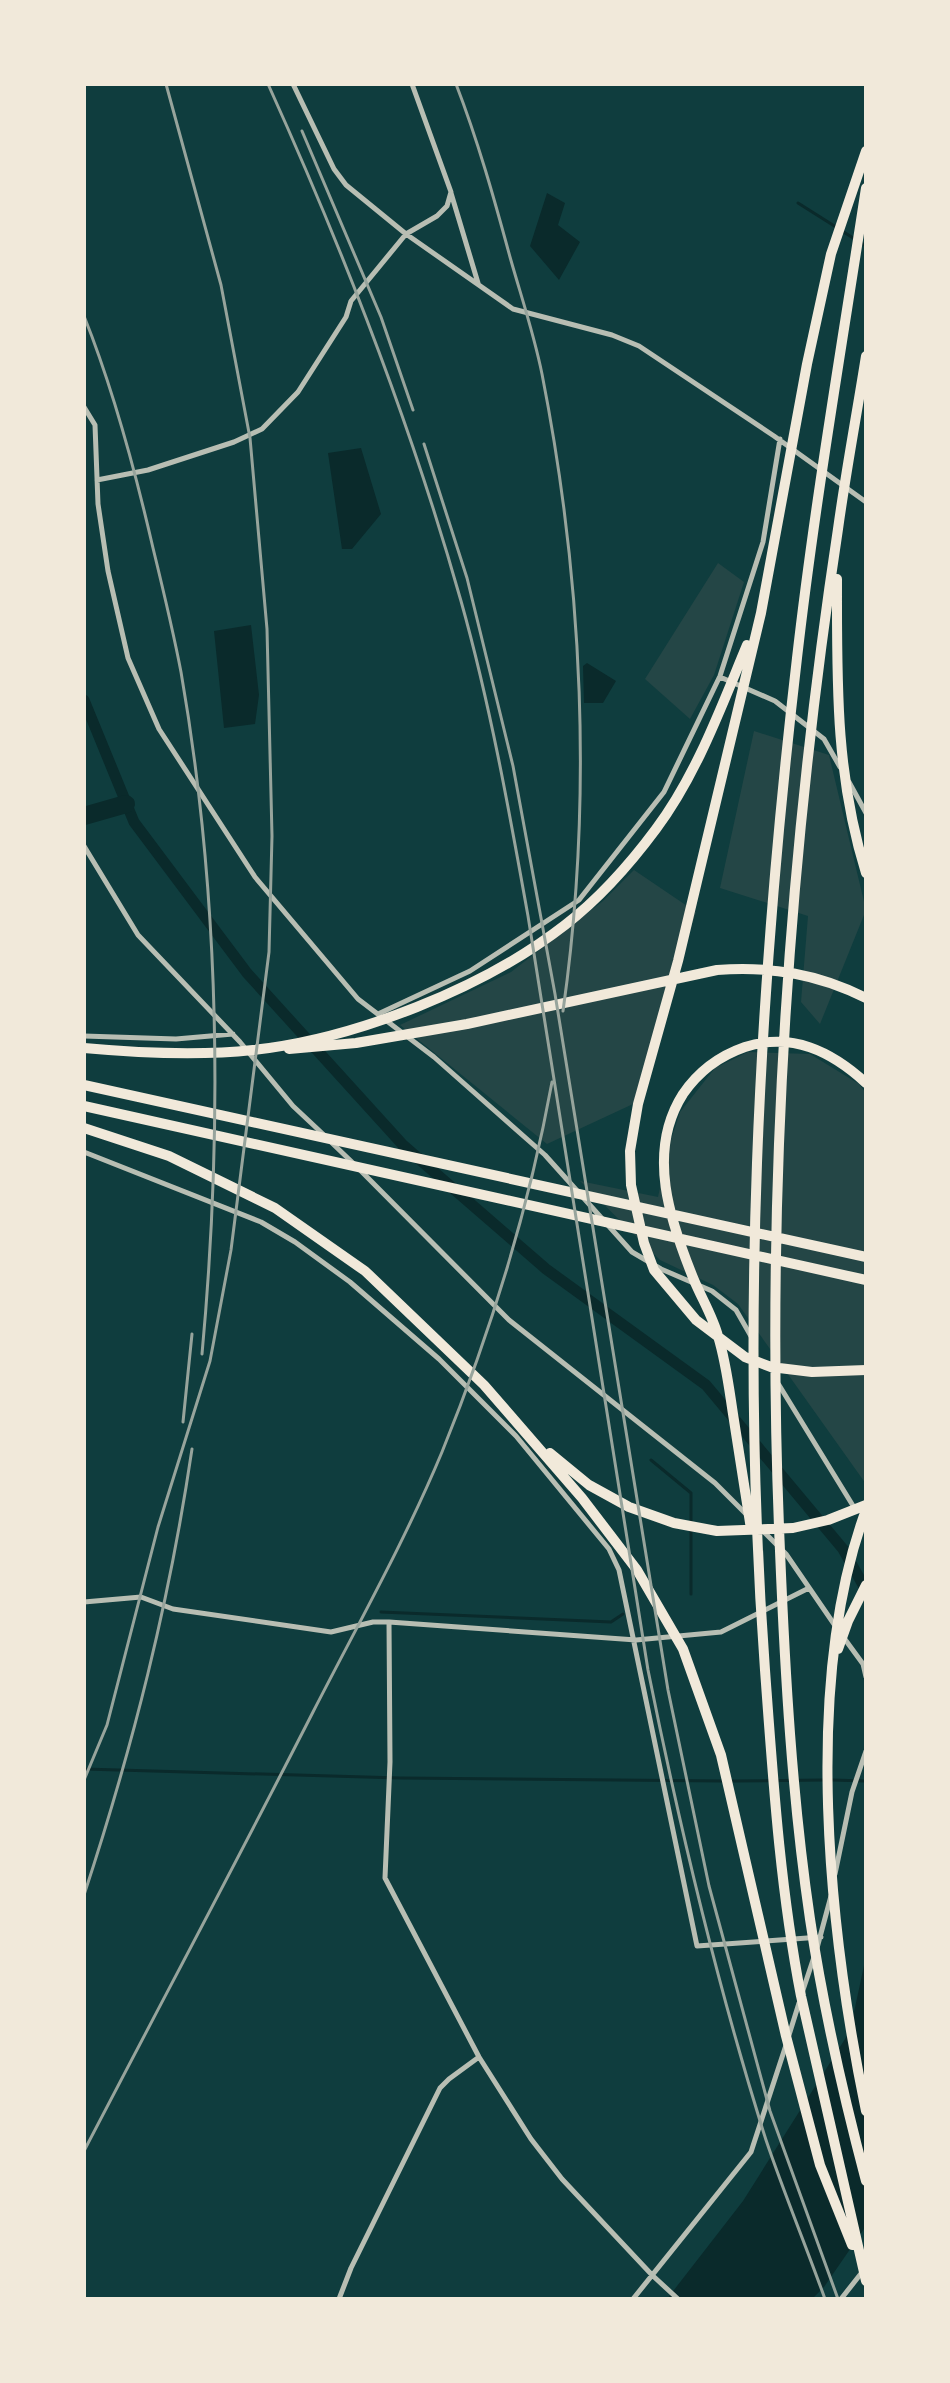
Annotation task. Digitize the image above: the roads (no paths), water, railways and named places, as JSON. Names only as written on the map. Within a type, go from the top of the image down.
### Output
[{"type":"highway","points":[[866,151],[848,199],[825,281],[761,613],[678,961],[638,1104],[630,1151],[631,1185],[644,1243],[654,1270],[680,1303],[718,1339],[745,1357],[771,1367],[812,1372],[866,1370]]},
{"type":"highway","points":[[865,2275],[792,1948],[776,1828],[758,1574],[754,1287],[757,1141],[781,802],[803,612],[866,188]]},
{"type":"highway","points":[[866,356],[837,531],[807,777],[790,968],[778,1203],[776,1430],[784,1647],[810,1919],[830,2028],[866,2181]]},
{"type":"highway","points":[[837,531],[840,751],[849,813],[866,873]]},
{"type":"highway","points":[[254,1050],[360,1028],[413,1009],[509,961],[582,911],[616,877],[680,794],[698,760],[761,613]]},
{"type":"highway","points":[[84,1048],[184,1052],[297,1049],[356,1043],[535,1010],[717,970],[746,968],[798,973],[847,988],[866,998]]},
{"type":"highway","points":[[758,1574],[725,1362],[718,1334],[679,1238],[668,1198],[662,1154],[666,1132],[673,1110],[704,1069],[725,1055],[771,1040],[807,1046],[831,1057],[866,1083]]},
{"type":"highway","points":[[84,1085],[866,1257]]},
{"type":"highway","points":[[84,1106],[866,1280]]},
{"type":"highway","points":[[84,1128],[169,1156],[275,1208],[365,1271],[484,1385],[582,1498],[637,1570],[683,1649],[721,1755],[786,2036],[820,2165],[865,2275]]},
{"type":"highway","points":[[527,1434],[589,1485],[629,1507],[674,1523],[717,1531],[793,1528],[866,1507]]},
{"type":"highway","points":[[866,1507],[841,1593],[832,1670],[829,1773],[836,1913],[847,2004],[866,2111]]},
{"type":"highway","points":[[832,1670],[848,1621],[866,1585]]},
{"type":"street","points":[[293,84],[334,169],[346,185],[406,234],[513,309],[612,335],[639,346],[780,439],[866,502]]},
{"type":"street","points":[[412,84],[451,192],[479,285]]},
{"type":"street","points":[[97,480],[148,470],[234,442],[262,429],[298,392],[346,317],[351,301],[406,234],[437,216],[447,206],[451,192]]},
{"type":"street","points":[[84,407],[95,425],[98,504],[108,571],[128,658],[159,729],[255,877],[358,999],[434,1057],[545,1155],[632,1252],[661,1269],[712,1291],[736,1310],[816,1449],[866,1522]]},
{"type":"street","points":[[377,1014],[470,971],[579,900],[664,792],[720,676],[763,542],[780,439]]},
{"type":"street","points":[[720,676],[775,701],[824,739],[866,813]]},
{"type":"street","points":[[84,846],[138,935],[233,1034],[293,1106],[397,1205],[509,1320],[715,1483],[786,1554],[864,1664],[866,1677]]},
{"type":"street","points":[[84,1036],[176,1039],[233,1034]]},
{"type":"street","points":[[84,1152],[261,1222],[295,1242],[350,1282],[439,1359],[516,1436],[609,1549],[619,1570],[636,1640],[697,1946],[821,1937]]},
{"type":"street","points":[[84,1602],[141,1597],[173,1609],[331,1632],[373,1622],[389,1622],[636,1640],[721,1632],[809,1588]]},
{"type":"street","points":[[389,1622],[390,1762],[385,1878],[479,2057],[531,2139],[562,2179],[678,2299]]},
{"type":"street","points":[[633,2299],[751,2152],[821,1937],[852,1792],[866,1751]]},
{"type":"street","points":[[339,2299],[351,2268],[440,2088],[479,2057]]},
{"type":"street","points":[[841,2299],[865,2275]]},
{"type":"waterway","points":[[798,203],[836,227]]},
{"type":"waterway","points":[[842,231],[866,246]]},
{"type":"waterway","points":[[84,700],[134,822],[247,973],[403,1145],[546,1269],[706,1385],[843,1549],[866,1590]]},
{"type":"waterway","points":[[84,816],[126,804]]},
{"type":"waterway","points":[[651,1460],[691,1493],[691,1594]]},
{"type":"waterway","points":[[381,1612],[611,1622],[623,1614]]},
{"type":"waterway","points":[[84,1769],[400,1778],[724,1781]]},
{"type":"waterway","points":[[732,1781],[824,1780]]},
{"type":"waterway","points":[[832,1780],[866,1781]]},
{"type":"railway","points":[[84,1780],[107,1725],[158,1527],[210,1361],[231,1250],[269,952],[272,836],[267,629],[250,438],[221,285],[166,84]]},
{"type":"railway","points":[[268,84],[323,211],[398,404],[461,601],[481,679],[528,916],[660,1729],[686,1848],[731,2024],[773,2160],[825,2299]]},
{"type":"railway","points":[[456,84],[485,170],[535,344],[556,453],[567,532],[575,612],[580,772],[578,852],[563,1011]]},
{"type":"railway","points":[[302,131],[381,317],[413,410]]},
{"type":"railway","points":[[84,316],[123,431],[168,610],[181,672],[204,841],[214,1012],[215,1098],[209,1269],[202,1354]]},
{"type":"railway","points":[[424,444],[467,578],[513,766],[555,994],[668,1690],[709,1886],[770,2111],[838,2299]]},
{"type":"railway","points":[[84,2151],[428,1485],[476,1362],[506,1270],[532,1176],[552,1082]]},
{"type":"railway","points":[[183,1422],[192,1334]]},
{"type":"railway","points":[[84,1895],[148,1674],[192,1449]]}]
